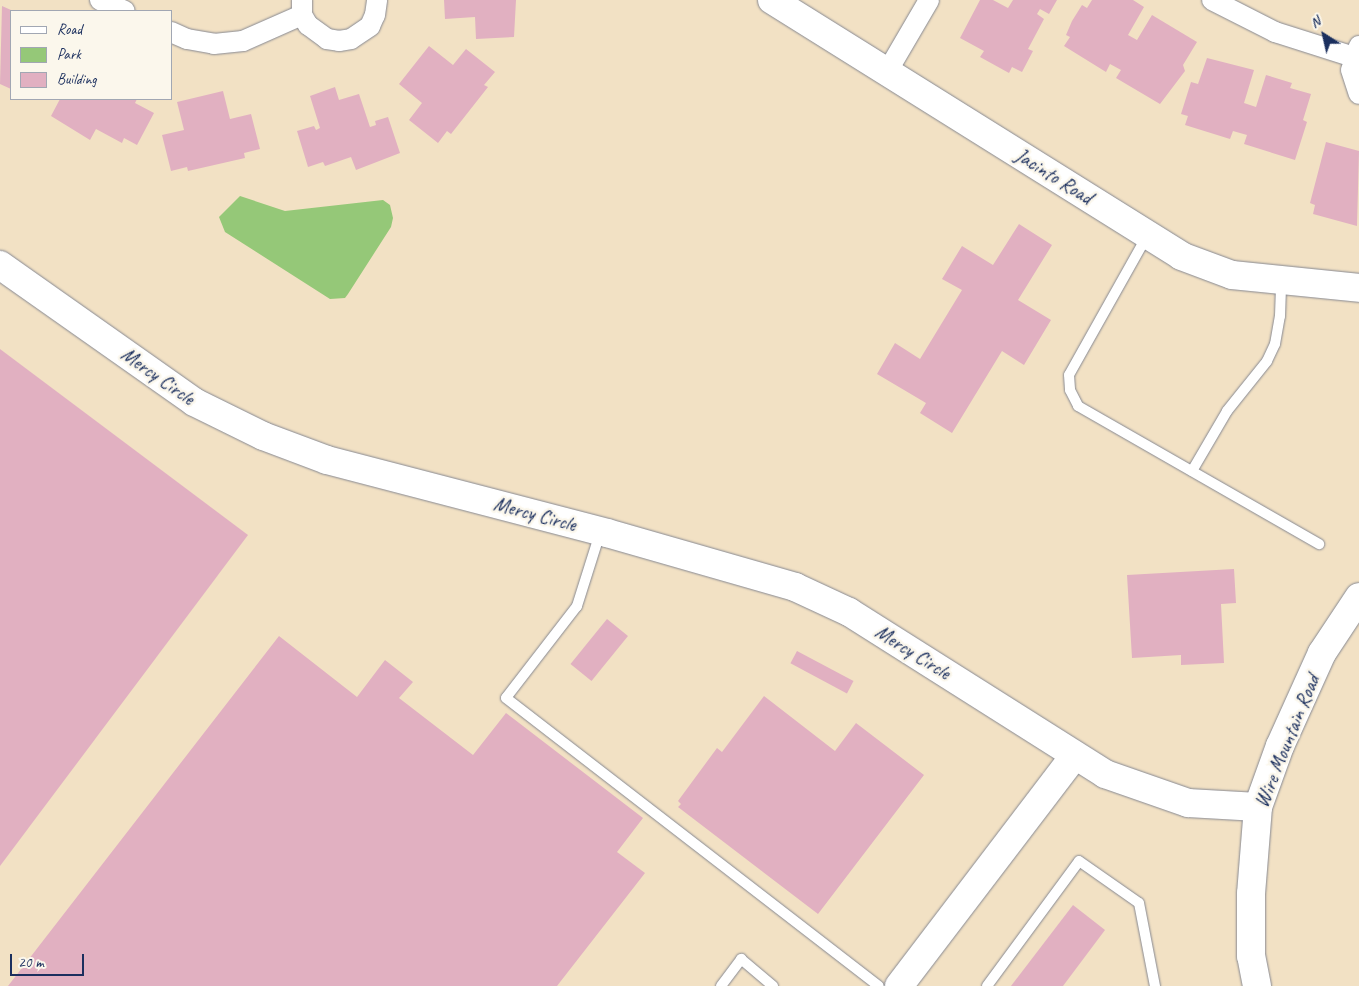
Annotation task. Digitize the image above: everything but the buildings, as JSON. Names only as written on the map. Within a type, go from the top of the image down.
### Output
[{"type":"street","points":[[100,0],[123,10]]},
{"type":"street","points":[[172,32],[187,39],[214,44],[242,41],[302,8],[316,34],[327,39],[351,39],[370,26],[375,15],[377,0]]},
{"type":"street","name":"Jacinto Road","points":[[772,0],[1181,256],[1232,275],[1359,288]]},
{"type":"street","points":[[887,72],[929,0]]},
{"type":"street","points":[[1212,0],[1275,32],[1356,52],[1351,70],[1359,94]]},
{"type":"street","name":"Mercy Circle","points":[[0,265],[194,402],[263,436],[327,460],[600,532],[795,587],[849,612],[1104,774],[1188,803],[1258,807]]},
{"type":"street","name":"Wire Mountain Road","points":[[1257,986],[1251,956],[1251,894],[1258,807],[1280,746],[1322,653],[1359,597]]},
{"type":"street","points":[[899,986],[1075,755]]},
{"type":"lane","points":[[1148,235],[1076,359],[1069,376],[1070,390],[1078,406],[1319,544]]},
{"type":"lane","points":[[1192,471],[1230,405],[1266,361],[1275,344],[1280,316],[1281,279]]},
{"type":"lane","points":[[600,532],[577,606],[506,698],[879,986]]},
{"type":"lane","points":[[987,986],[1079,861],[1139,903],[1155,986]]},
{"type":"lane","points":[[721,986],[740,959],[773,986]]},
{"type":"green space","points":[[240,196],[285,211],[383,200],[390,205],[393,218],[391,227],[345,298],[330,299],[225,232],[219,217]]}]
